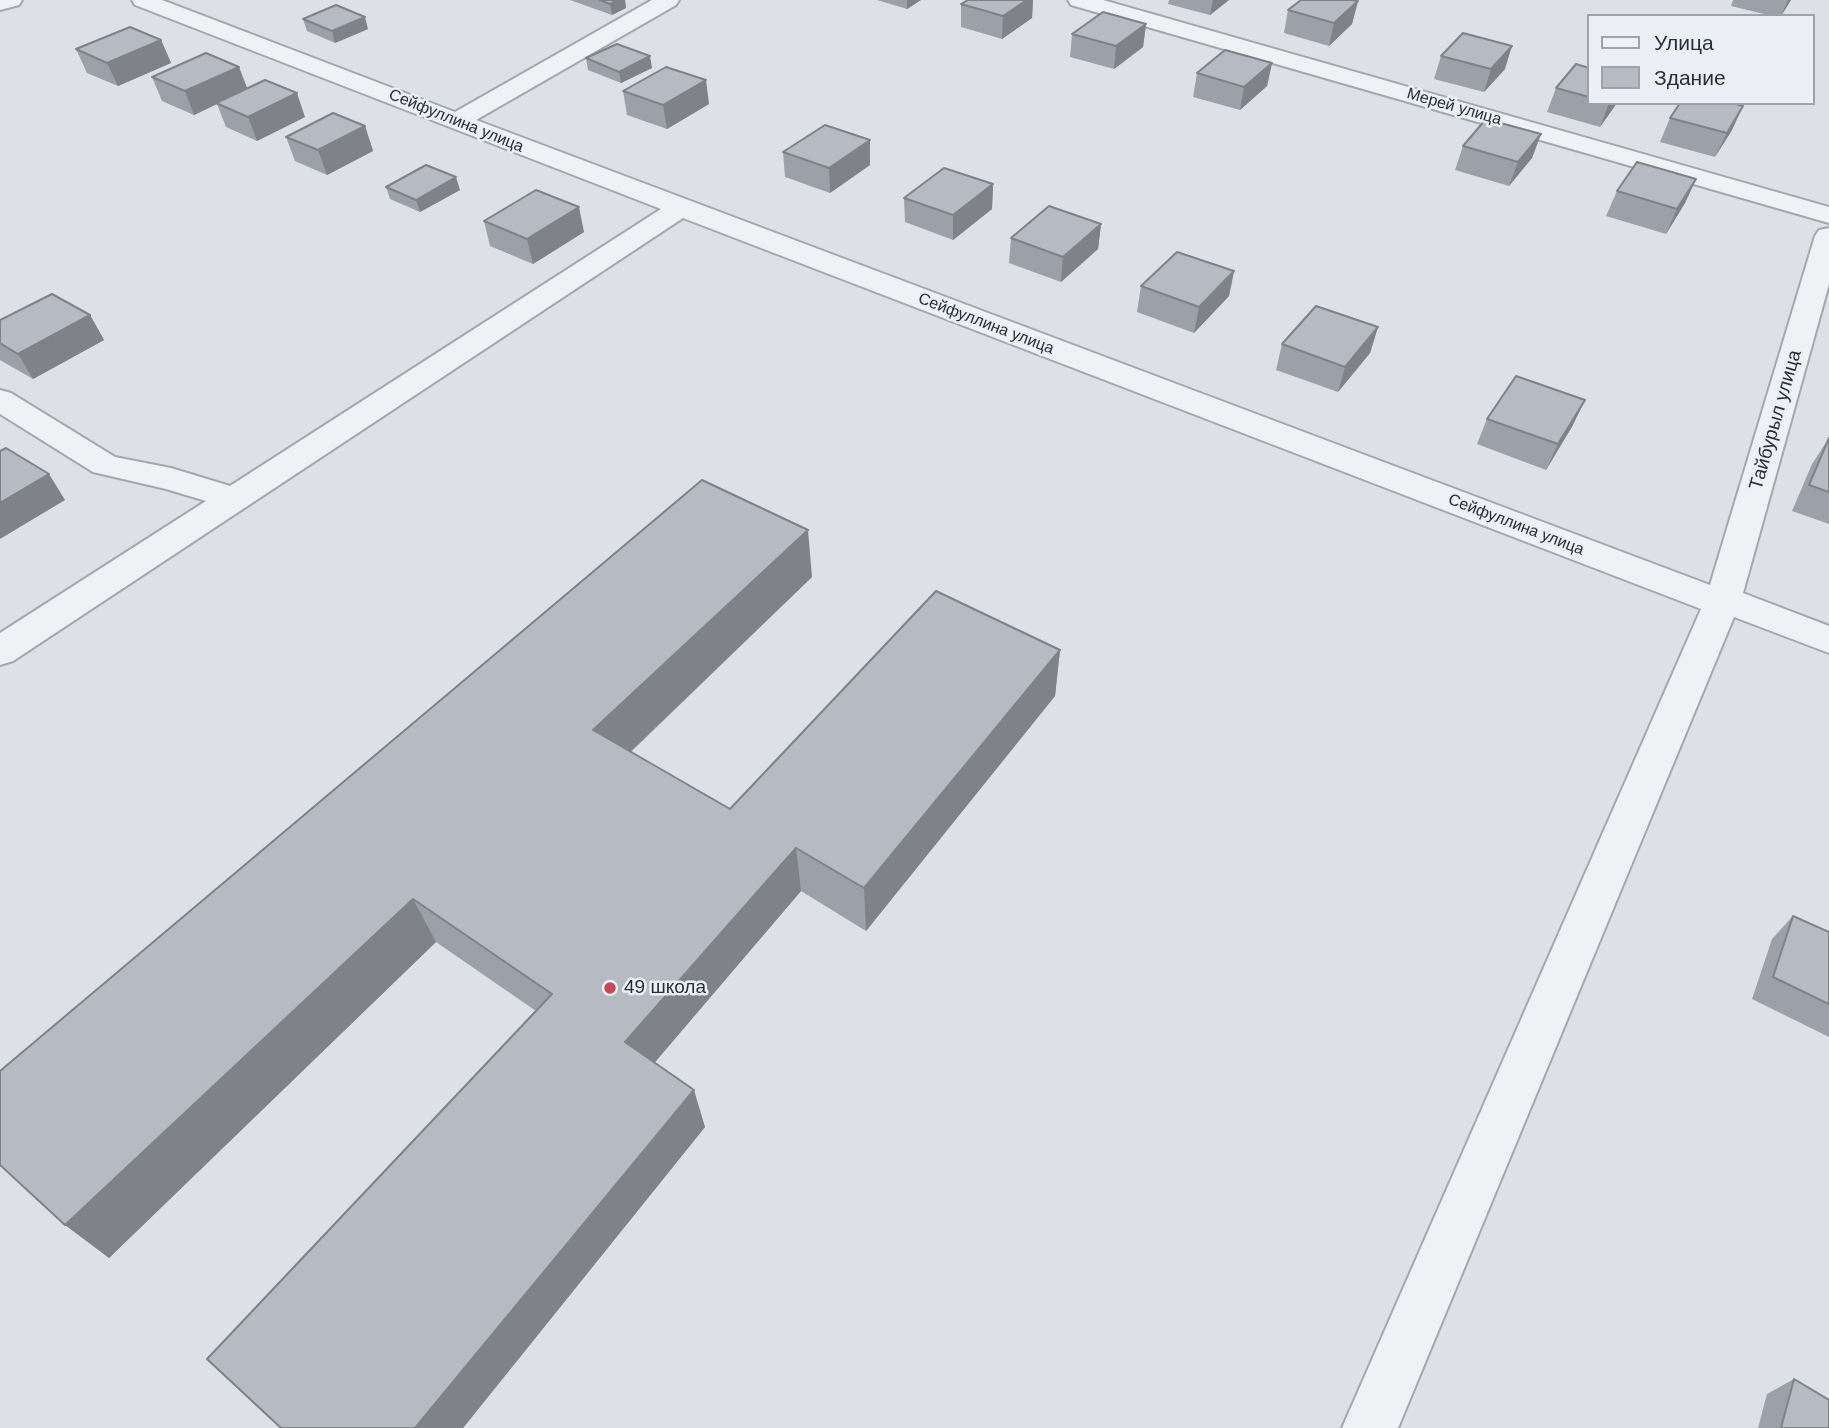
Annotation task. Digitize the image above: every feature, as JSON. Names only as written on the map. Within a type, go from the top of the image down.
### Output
[{"type":"street","points":[[0,4],[11,0]]},
{"type":"street","name":"Сейфуллина улица","points":[[143,0],[681,208],[1722,603],[1725,600],[1829,640]]},
{"type":"street","points":[[457,121],[668,0]]},
{"type":"street","name":"Мерей улица","points":[[1079,0],[1829,215]]},
{"type":"street","points":[[0,651],[681,208]]},
{"type":"street","name":"Тайбурыл улица","points":[[1380,1424],[1722,603],[1829,236]]},
{"type":"street","points":[[0,400],[106,465],[171,479],[235,499]]},
{"type":"building","points":[[600,0],[617,0],[610,4]]},
{"type":"building","points":[[968,0],[1027,0],[1003,16],[961,4]]},
{"type":"building","points":[[1301,0],[1358,1],[1334,23],[1288,10]]},
{"type":"building","points":[[336,5],[365,17],[332,31],[303,19]]},
{"type":"building","points":[[1103,12],[1146,24],[1116,46],[1072,34]]},
{"type":"building","points":[[130,27],[161,40],[107,63],[76,49]]},
{"type":"building","points":[[1463,33],[1512,46],[1491,69],[1441,56]]},
{"type":"building","points":[[617,44],[650,56],[619,72],[586,58]]},
{"type":"building","points":[[1225,50],[1272,63],[1244,87],[1197,73]]},
{"type":"building","points":[[206,53],[239,67],[185,91],[152,77]]},
{"type":"building","points":[[1576,64],[1588,68],[1588,97],[1556,88]]},
{"type":"building","points":[[666,67],[706,80],[663,105],[623,91]]},
{"type":"building","points":[[265,80],[297,93],[248,117],[216,103]]},
{"type":"building","points":[[1679,105],[1743,106],[1727,133],[1670,118]]},
{"type":"building","points":[[333,113],[365,126],[318,150],[286,137]]},
{"type":"building","points":[[1486,119],[1541,134],[1518,162],[1463,146]]},
{"type":"building","points":[[825,125],[870,140],[829,168],[783,152]]},
{"type":"building","points":[[1637,162],[1696,179],[1677,209],[1617,191]]},
{"type":"building","points":[[426,165],[456,177],[416,200],[386,187]]},
{"type":"building","points":[[944,168],[993,184],[953,215],[904,198]]},
{"type":"building","points":[[536,190],[579,207],[527,239],[484,221]]},
{"type":"building","points":[[1049,206],[1101,224],[1063,257],[1011,238]]},
{"type":"building","points":[[1177,252],[1234,271],[1199,307],[1141,286]]},
{"type":"building","points":[[52,294],[90,315],[18,354],[0,343],[0,320]]},
{"type":"building","points":[[1316,306],[1378,327],[1345,367],[1282,344]]},
{"type":"building","points":[[1516,376],[1585,400],[1558,444],[1487,419]]},
{"type":"building","points":[[1829,438],[1829,492],[1809,485]]},
{"type":"building","points":[[6,448],[49,474],[0,503],[0,451]]},
{"type":"building","name":"49 школа","points":[[702,480],[808,530],[593,730],[730,809],[936,591],[1060,650],[864,888],[796,848],[625,1042],[694,1090],[415,1428],[281,1428],[207,1359],[552,994],[413,899],[65,1225],[0,1165],[0,1071]]},
{"type":"building","points":[[1793,916],[1829,932],[1829,1004],[1773,977]]},
{"type":"building","points":[[1794,1379],[1829,1400],[1829,1428],[1781,1428]]},
{"type":"place","name":"49 школа","points":[[610,988]]}]
